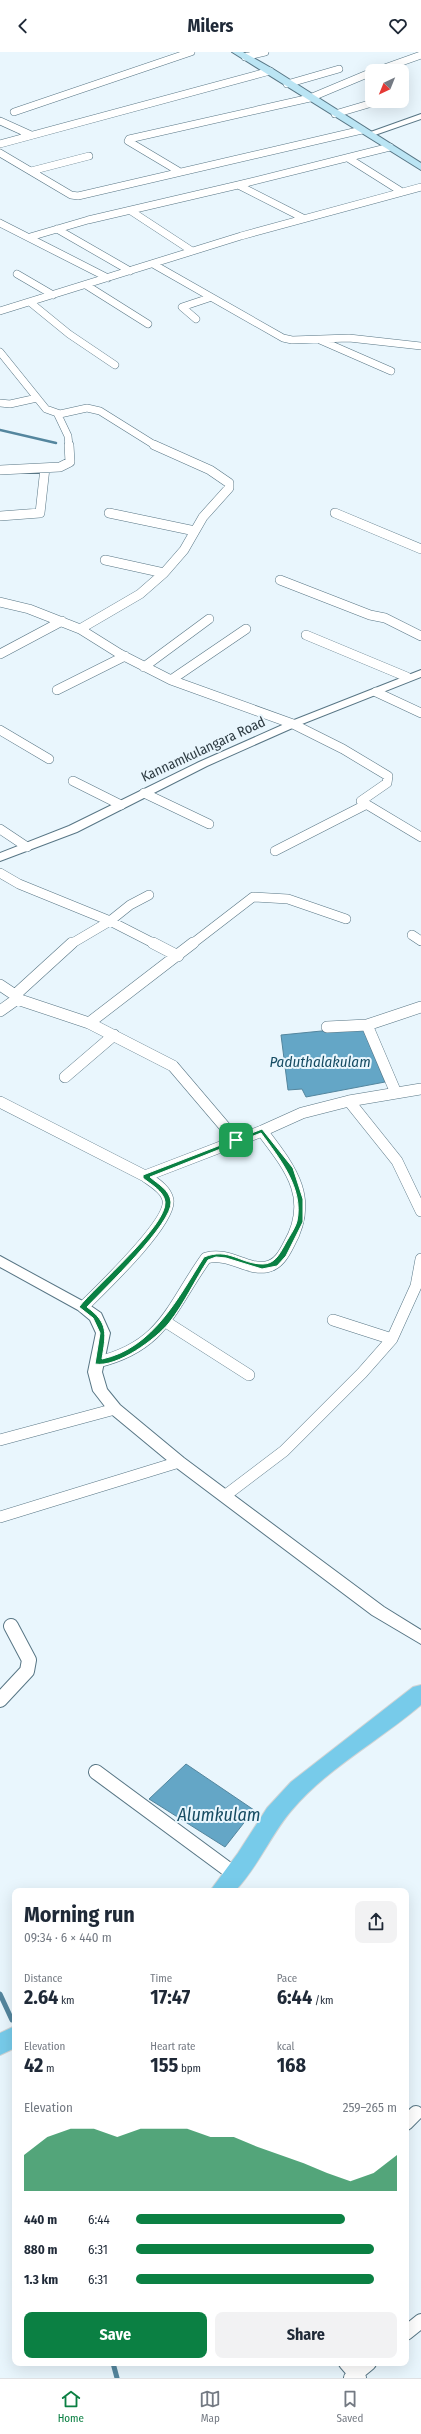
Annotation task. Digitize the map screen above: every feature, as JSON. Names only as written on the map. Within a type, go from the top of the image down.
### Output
[{"type":"main road","points":[[240,54],[270,71],[287,84],[421,167]]},
{"type":"main road","points":[[224,1888],[237,1876],[264,1829],[283,1804],[305,1782],[331,1760],[418,1700]]},
{"type":"main road","points":[[0,2046],[12,2038]]},
{"type":"street","points":[[14,112],[191,52]]},
{"type":"street","points":[[240,54],[265,52]]},
{"type":"street","points":[[396,64],[421,55]]},
{"type":"street","points":[[287,84],[339,69]]},
{"type":"street","points":[[0,144],[270,71]]},
{"type":"street","points":[[180,172],[128,141],[129,138],[310,98],[365,75]]},
{"type":"street","points":[[336,114],[365,105]]},
{"type":"street","points":[[0,153],[71,195],[78,196],[180,172],[365,132],[421,116]]},
{"type":"street","points":[[0,121],[31,135]]},
{"type":"street","points":[[30,237],[57,229],[390,147]]},
{"type":"street","points":[[31,171],[89,156]]},
{"type":"street","points":[[348,158],[402,192]]},
{"type":"street","points":[[238,185],[303,218]]},
{"type":"street","points":[[0,311],[303,218],[421,187]]},
{"type":"street","points":[[131,211],[192,251]]},
{"type":"street","points":[[0,223],[108,278]]},
{"type":"street","points":[[57,229],[130,271]]},
{"type":"street","points":[[153,264],[282,338],[292,340],[349,338],[421,346]]},
{"type":"street","points":[[17,274],[53,295]]},
{"type":"street","points":[[86,285],[148,324]]},
{"type":"street","points":[[196,319],[182,307],[210,298]]},
{"type":"street","points":[[0,302],[10,308]]},
{"type":"street","points":[[31,302],[69,334],[115,365]]},
{"type":"street","points":[[316,339],[391,371]]},
{"type":"street","points":[[0,352],[46,409],[58,415],[84,408],[95,409],[146,440],[229,483],[229,488],[203,517],[184,550],[164,573],[140,594],[80,629]]},
{"type":"street","points":[[0,403],[10,404],[37,398]]},
{"type":"street","points":[[0,470],[60,467],[70,462],[68,436],[58,415]]},
{"type":"street","points":[[0,516],[40,513],[45,468]]},
{"type":"street","points":[[109,513],[195,531]]},
{"type":"street","points":[[335,513],[421,549]]},
{"type":"street","points":[[105,560],[164,573]]},
{"type":"street","points":[[280,580],[370,615],[385,618],[421,636]]},
{"type":"street","points":[[0,602],[62,621],[80,629],[144,667],[171,680],[293,724],[343,749],[388,776],[387,783],[363,797],[361,801],[365,805],[421,837]]},
{"type":"street","points":[[144,667],[209,619]]},
{"type":"street","points":[[0,654],[62,621]]},
{"type":"street","points":[[171,680],[246,629]]},
{"type":"street","points":[[306,635],[416,676]]},
{"type":"street","points":[[57,690],[126,656]]},
{"type":"street","name":"Kannamkulangara Road","points":[[0,857],[73,829],[144,793],[293,724],[416,676]]},
{"type":"street","points":[[376,692],[421,713]]},
{"type":"street","points":[[0,730],[49,759]]},
{"type":"street","points":[[73,782],[121,805]]},
{"type":"street","points":[[144,793],[209,824]]},
{"type":"street","points":[[275,851],[365,805]]},
{"type":"street","points":[[0,829],[27,847]]},
{"type":"street","points":[[0,872],[19,884],[110,921],[178,956]]},
{"type":"street","points":[[0,1011],[77,939],[110,921],[130,905],[150,895]]},
{"type":"street","points":[[89,1024],[253,898],[265,896],[279,898],[346,919]]},
{"type":"street","points":[[412,935],[421,941]]},
{"type":"street","points":[[0,985],[16,997],[89,1024],[114,1035],[173,1066],[236,1140]]},
{"type":"street","points":[[328,1027],[367,1025],[421,1007]]},
{"type":"street","points":[[367,1025],[396,1093]]},
{"type":"street","points":[[65,1077],[114,1035]]},
{"type":"street","points":[[145,1176],[262,1131],[302,1113],[349,1101],[421,1089]]},
{"type":"street","points":[[349,1101],[397,1161],[421,1211]]},
{"type":"street","points":[[0,1102],[145,1176],[166,1194],[168,1203],[164,1218],[124,1264],[83,1307]]},
{"type":"street","points":[[98,1362],[118,1358],[143,1342],[166,1322],[206,1258],[215,1255],[262,1267],[274,1264],[282,1256],[300,1222],[300,1199],[289,1168],[262,1131]]},
{"type":"street","points":[[226,1495],[284,1450],[362,1373],[392,1339],[416,1286],[421,1259]]},
{"type":"street","points":[[0,1261],[83,1307],[96,1317],[103,1333],[95,1372],[100,1390],[115,1409],[179,1462],[226,1495],[378,1611],[421,1638]]},
{"type":"street","points":[[333,1320],[392,1339]]},
{"type":"street","points":[[166,1322],[249,1375]]},
{"type":"street","points":[[0,1440],[115,1409]]},
{"type":"street","points":[[0,1517],[179,1462]]},
{"type":"street","points":[[0,1700],[27,1671],[29,1660],[11,1626]]},
{"type":"street","points":[[96,1772],[237,1876]]},
{"type":"street","points":[[409,2331],[421,2321]]},
{"type":"street","points":[[353,2373],[364,2366]]},
{"type":"water","name":"Paduthalakulam","points":[[362,1027],[385,1082],[306,1097],[302,1089],[288,1090],[281,1035]]},
{"type":"water","name":"Alumkulam","points":[[186,1764],[254,1810],[225,1847],[149,1799]]},
{"type":"waterway","points":[[0,430],[56,443]]},
{"type":"waterway","points":[[0,1994],[12,2020]]},
{"type":"waterway","points":[[114,2366],[117,2378]]},
{"type":"route","points":[[262,1131],[289,1168],[300,1199],[300,1222],[282,1256],[274,1264],[262,1267],[226,1256],[215,1255],[206,1258],[166,1322],[143,1342],[118,1358],[98,1362],[103,1333],[96,1317],[83,1307],[124,1264],[164,1218],[168,1203],[166,1194],[145,1176],[236,1140],[262,1131]]}]
